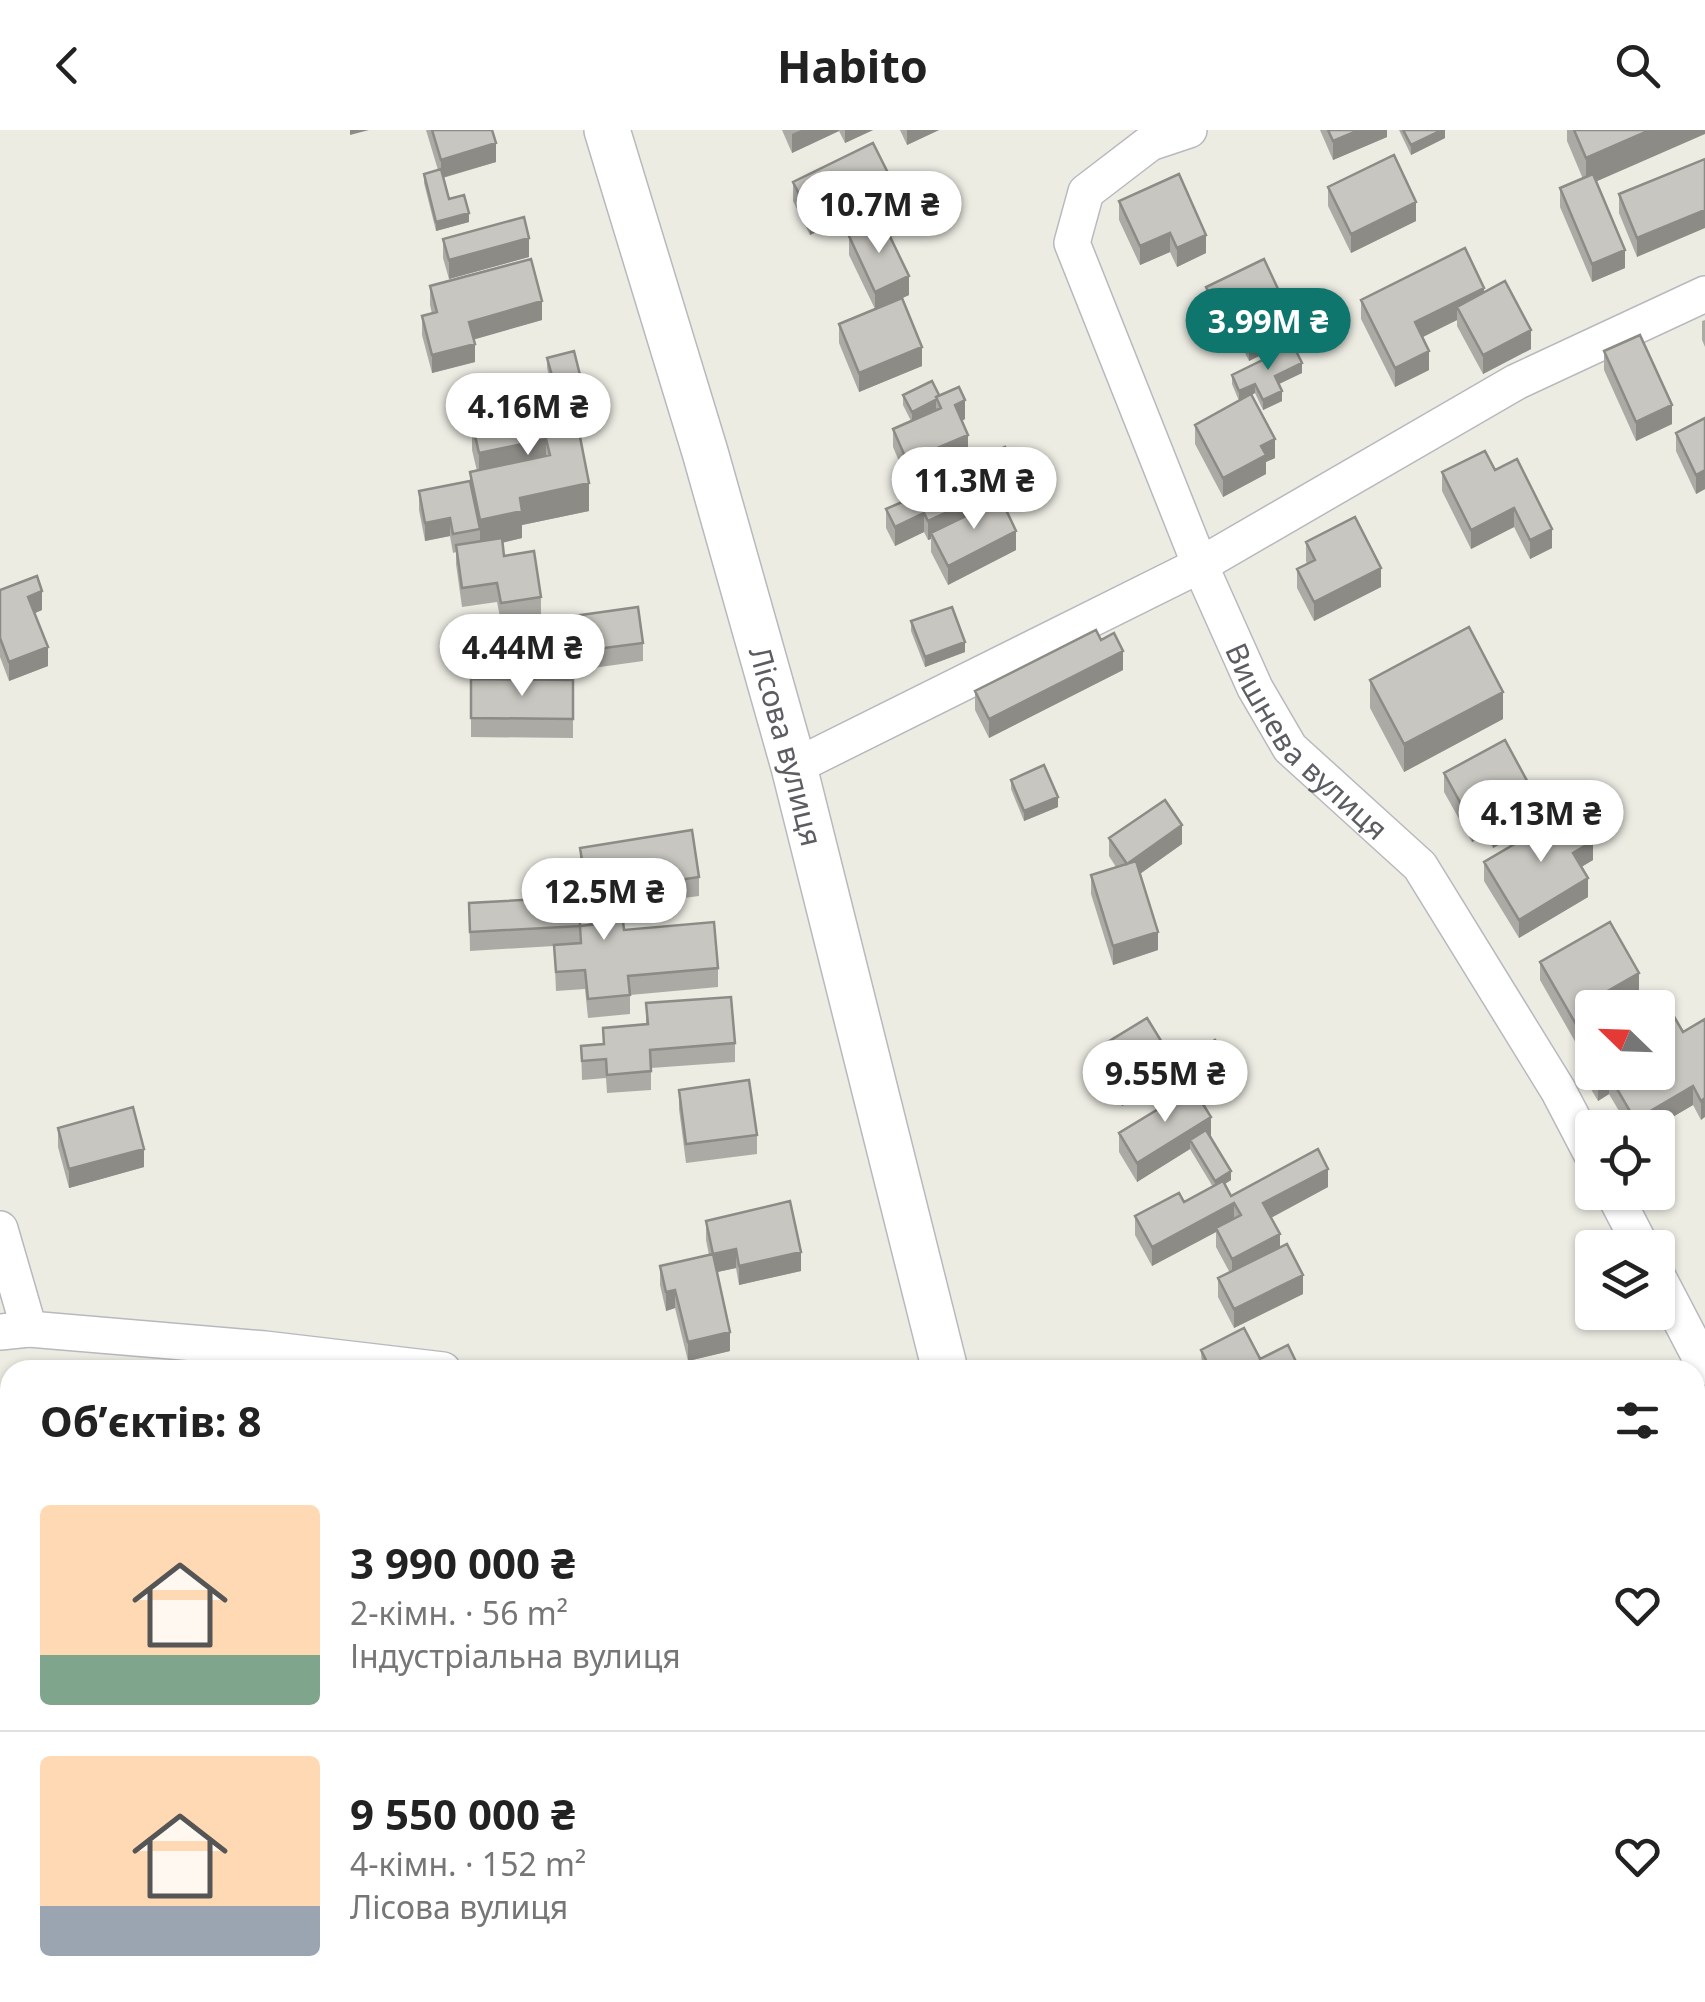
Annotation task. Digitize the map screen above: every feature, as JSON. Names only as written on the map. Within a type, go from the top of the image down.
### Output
[{"type":"street","name":"Лісова вулиця","points":[[607,130],[705,452],[794,768],[942,1360]]},
{"type":"street","name":"Вишнева вулиця","points":[[1189,130],[1150,143],[1086,192],[1072,243],[1200,565],[1255,688],[1290,748],[1420,866],[1575,1122]]},
{"type":"street","points":[[794,768],[1200,565],[1516,382],[1705,294]]},
{"type":"street","points":[[0,1229],[15,1331],[265,1349],[358,1360]]},
{"type":"street","points":[[1675,1310],[1701,1360]]},
{"type":"building","points":[[432,130],[492,130],[496,143],[441,160]]},
{"type":"building","points":[[1328,130],[1359,130],[1333,141]]},
{"type":"building","points":[[1403,130],[1442,130],[1411,145]]},
{"type":"building","points":[[1574,130],[1650,130],[1586,158]]},
{"type":"building","points":[[873,143],[890,177],[810,216],[793,182]]},
{"type":"building","points":[[1394,155],[1416,202],[1351,234],[1328,187]]},
{"type":"building","points":[[1705,159],[1705,210],[1637,238],[1619,194]]},
{"type":"building","points":[[441,169],[449,199],[464,195],[469,213],[436,222],[424,174]]},
{"type":"building","points":[[1179,174],[1206,235],[1177,248],[1170,233],[1140,246],[1119,201]]},
{"type":"building","points":[[1593,174],[1625,250],[1592,264],[1560,188]]},
{"type":"building","points":[[524,217],[529,238],[449,260],[443,239]]},
{"type":"building","points":[[882,220],[909,276],[875,292],[849,236]]},
{"type":"building","points":[[1465,248],[1484,288],[1415,322],[1429,351],[1395,368],[1361,300]]},
{"type":"building","points":[[531,259],[542,301],[469,322],[475,344],[432,355],[422,316],[437,312],[430,286]]},
{"type":"building","points":[[1264,259],[1293,321],[1249,342],[1228,299],[1215,305],[1206,287]]},
{"type":"building","points":[[1505,281],[1531,330],[1483,355],[1457,307]]},
{"type":"building","points":[[902,298],[922,347],[859,373],[839,324]]},
{"type":"building","points":[[1640,335],[1672,405],[1636,422],[1604,351]]},
{"type":"building","points":[[1293,345],[1302,363],[1275,376],[1282,391],[1263,400],[1255,384],[1239,391],[1232,375]]},
{"type":"building","points":[[574,351],[581,379],[555,386],[547,358]]},
{"type":"building","points":[[932,381],[937,399],[912,412],[903,395]]},
{"type":"building","points":[[959,387],[965,400],[955,405],[968,435],[907,461],[893,429],[941,408],[936,397]]},
{"type":"building","points":[[1251,394],[1275,439],[1261,446],[1266,455],[1223,478],[1195,425]]},
{"type":"building","points":[[573,401],[589,483],[520,498],[522,511],[480,520],[470,472],[550,455],[546,439],[479,453],[472,422]]},
{"type":"building","points":[[1705,418],[1705,470],[1696,475],[1676,433]]},
{"type":"building","points":[[1005,447],[1015,469],[994,478],[999,488],[928,521],[924,513],[895,527],[886,509],[935,488],[932,481]]},
{"type":"building","points":[[1485,451],[1495,470],[1517,459],[1552,529],[1530,540],[1514,508],[1471,530],[1442,472]]},
{"type":"building","points":[[470,481],[480,529],[453,534],[450,518],[425,523],[419,491]]},
{"type":"building","points":[[1001,499],[1016,531],[948,566],[931,533]]},
{"type":"building","points":[[1355,517],[1381,568],[1314,602],[1297,569],[1315,560],[1306,542]]},
{"type":"building","points":[[502,538],[504,556],[534,551],[541,597],[501,603],[497,583],[462,588],[456,545]]},
{"type":"building","points":[[37,576],[42,591],[28,597],[48,647],[9,662],[0,638],[0,590]]},
{"type":"building","points":[[638,607],[643,643],[550,655],[545,620]]},
{"type":"building","points":[[952,607],[965,642],[925,657],[911,621]]},
{"type":"building","points":[[1469,627],[1503,692],[1404,744],[1370,680]]},
{"type":"building","points":[[1096,630],[1101,640],[1114,633],[1123,651],[989,719],[975,691]]},
{"type":"building","points":[[471,679],[573,680],[573,719],[471,718]]},
{"type":"building","points":[[1505,740],[1539,803],[1493,829],[1485,817],[1472,824],[1444,773]]},
{"type":"building","points":[[1044,765],[1058,797],[1024,811],[1011,780]]},
{"type":"building","points":[[1165,800],[1182,825],[1127,864],[1109,838]]},
{"type":"building","points":[[1574,809],[1593,841],[1573,853],[1588,878],[1519,920],[1484,862]]},
{"type":"building","points":[[692,830],[699,877],[652,884],[654,898],[590,908],[580,848]]},
{"type":"building","points":[[1136,861],[1158,932],[1113,946],[1091,875]]},
{"type":"building","points":[[579,897],[580,926],[470,932],[469,903]]},
{"type":"building","points":[[623,921],[624,930],[714,922],[718,968],[628,976],[630,995],[588,999],[585,970],[556,972],[554,945],[581,943],[580,926]]},
{"type":"building","points":[[1610,922],[1639,973],[1609,990],[1575,990],[1575,1023],[1540,962]]},
{"type":"building","points":[[731,997],[735,1043],[650,1050],[651,1071],[607,1075],[606,1059],[582,1061],[581,1046],[604,1044],[603,1028],[648,1024],[646,1003]]},
{"type":"building","points":[[1147,1018],[1171,1057],[1122,1088],[1098,1048]]},
{"type":"building","points":[[1675,1018],[1683,1032],[1705,1019],[1705,1098],[1701,1101],[1693,1086],[1652,1110],[1629,1110],[1618,1090],[1675,1090]]},
{"type":"building","points":[[1215,1040],[1235,1071],[1203,1091],[1184,1060]]},
{"type":"building","points":[[749,1080],[757,1135],[686,1144],[679,1090]]},
{"type":"building","points":[[1193,1088],[1211,1117],[1137,1163],[1119,1133]]},
{"type":"building","points":[[133,1107],[144,1149],[69,1169],[58,1128]]},
{"type":"building","points":[[1206,1130],[1231,1171],[1215,1181],[1190,1140]]},
{"type":"building","points":[[1318,1149],[1328,1169],[1263,1203],[1280,1234],[1232,1259],[1216,1228],[1241,1215],[1234,1203],[1152,1247],[1135,1216],[1179,1193],[1184,1202],[1223,1181],[1231,1196]]},
{"type":"building","points":[[790,1201],[801,1252],[739,1266],[736,1249],[713,1254],[706,1221]]},
{"type":"building","points":[[1287,1244],[1303,1275],[1234,1309],[1218,1278]]},
{"type":"building","points":[[713,1254],[730,1332],[688,1342],[675,1290],[666,1292],[660,1266]]},
{"type":"building","points":[[1244,1328],[1261,1360],[1206,1360],[1201,1350]]},
{"type":"building","points":[[1288,1345],[1295,1360],[1261,1360]]}]
